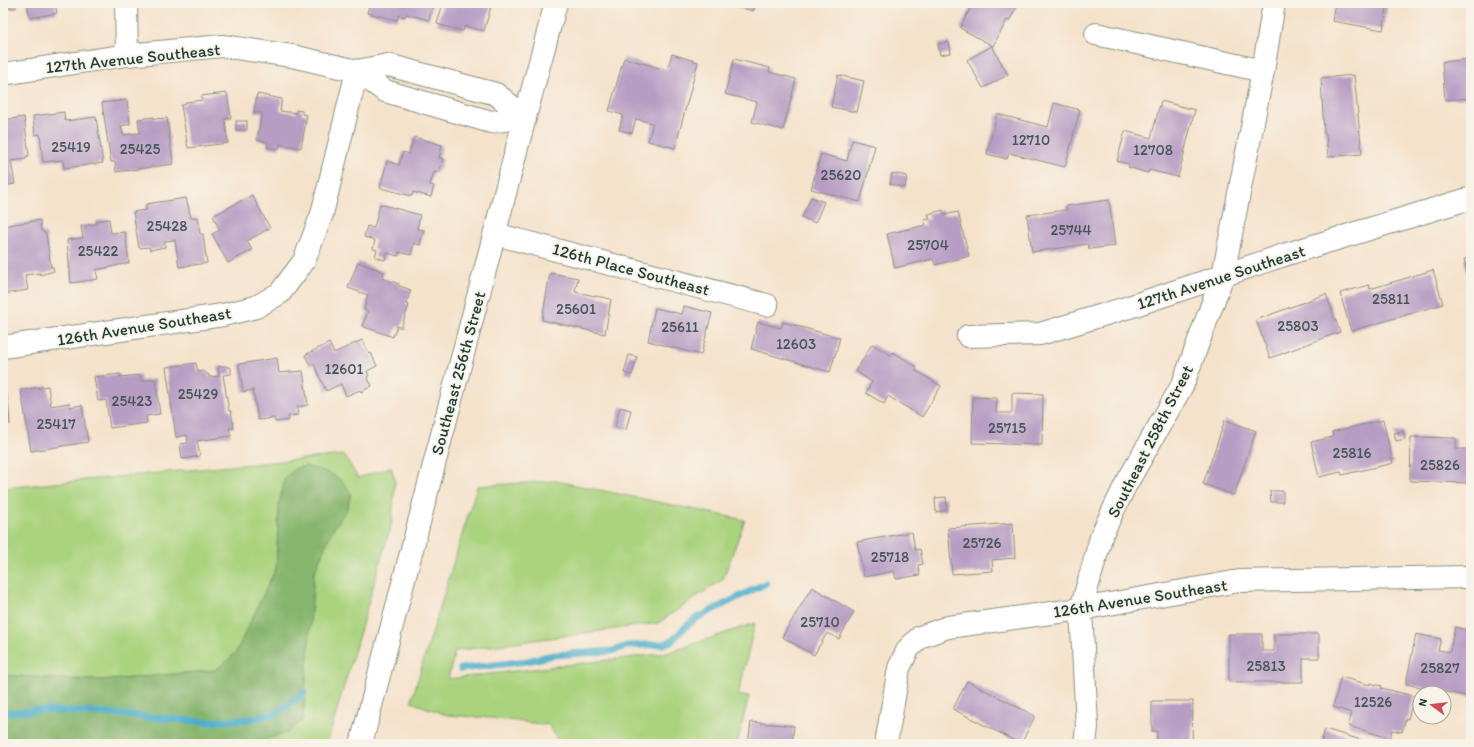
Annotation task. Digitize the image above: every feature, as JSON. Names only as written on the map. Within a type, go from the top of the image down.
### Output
[{"type":"street","points":[[126,3],[127,55]]},
{"type":"street","name":"Southeast 256th Street","points":[[361,744],[556,3]]},
{"type":"street","name":"Southeast 258th Street","points":[[1085,744],[1087,727],[1082,609],[1102,534],[1125,486],[1183,384],[1223,275],[1263,71],[1274,3]]},
{"type":"street","points":[[1096,34],[1263,71]]},
{"type":"street","name":"127th Avenue Southeast","points":[[3,74],[127,55],[222,46],[292,56],[357,71],[385,91],[491,122],[525,117]]},
{"type":"street","name":"127th Avenue Southeast","points":[[357,71],[388,65],[496,94],[525,117]]},
{"type":"street","name":"126th Avenue Southeast","points":[[3,347],[224,315],[256,307],[280,293],[304,261],[322,214],[357,71]]},
{"type":"street","name":"127th Avenue Southeast","points":[[968,336],[1040,334],[1129,307],[1294,252],[1471,198]]},
{"type":"street","name":"126th Place Southeast","points":[[495,234],[767,305]]},
{"type":"street","name":"126th Avenue Southeast","points":[[887,738],[899,668],[908,649],[920,637],[948,627],[1082,609],[1239,581],[1471,577]]},
{"type":"green space","points":[[344,455],[358,478],[391,467],[395,480],[392,522],[327,744],[3,744],[3,488]]},
{"type":"green space","points":[[305,466],[332,474],[337,477],[347,487],[351,494],[347,509],[332,531],[314,573],[303,720],[287,733],[259,741],[52,744],[3,741],[3,675],[110,680],[215,670],[225,663],[236,652],[276,568],[279,504],[285,478],[296,468]]},
{"type":"green space","points":[[556,481],[745,520],[723,579],[658,623],[455,651],[448,679],[667,653],[755,623],[738,696],[749,696],[737,744],[560,744],[549,725],[491,718],[447,715],[411,702],[477,486]]},
{"type":"building","points":[[3,3],[16,3],[16,8],[3,9]]},
{"type":"building","points":[[27,3],[55,3],[57,13],[30,18]]},
{"type":"building","points":[[370,3],[433,3],[429,20],[406,14],[405,17],[399,15],[397,20],[367,13]]},
{"type":"building","points":[[443,3],[492,3],[484,31],[465,26],[463,31],[437,24]]},
{"type":"building","points":[[724,3],[755,3],[753,11]]},
{"type":"building","points":[[973,3],[1019,3],[1009,21],[1007,20],[993,46],[960,28]]},
{"type":"building","points":[[1335,3],[1388,3],[1383,30],[1332,21]]},
{"type":"building","points":[[949,42],[951,53],[940,55],[938,44]]},
{"type":"building","points":[[992,46],[1008,75],[983,88],[967,60]]},
{"type":"building","points":[[672,54],[698,62],[675,148],[648,141],[653,123],[636,119],[632,133],[619,130],[623,115],[609,111],[624,58],[667,70]]},
{"type":"building","points":[[734,59],[770,68],[769,72],[796,79],[783,130],[752,122],[757,102],[725,94]]},
{"type":"building","points":[[1471,59],[1471,98],[1445,100],[1442,62]]},
{"type":"building","points":[[838,75],[864,81],[857,112],[831,107]]},
{"type":"building","points":[[1354,75],[1362,154],[1328,157],[1326,134],[1324,134],[1321,78]]},
{"type":"building","points":[[227,93],[231,118],[225,119],[228,143],[188,148],[181,105],[184,105],[186,102],[202,100],[201,96]]},
{"type":"building","points":[[257,94],[282,99],[280,111],[296,113],[296,110],[302,111],[302,114],[307,115],[301,148],[280,144],[279,149],[267,147],[268,142],[257,140],[262,113],[254,112]]},
{"type":"building","points":[[127,100],[130,124],[121,126],[123,135],[140,133],[138,119],[154,117],[154,119],[167,118],[173,164],[116,172],[115,162],[111,162],[102,103]]},
{"type":"building","points":[[1161,101],[1195,110],[1178,177],[1149,170],[1148,173],[1128,167],[1129,164],[1117,161],[1125,131],[1151,138]]},
{"type":"building","points":[[1054,103],[1080,110],[1065,167],[1009,153],[1007,159],[987,154],[997,114],[1048,127]]},
{"type":"building","points":[[64,112],[65,121],[96,117],[103,163],[64,168],[63,160],[43,162],[40,134],[35,135],[33,116]]},
{"type":"building","points":[[24,117],[29,156],[26,156],[26,159],[11,161],[15,184],[3,186],[3,120]]},
{"type":"building","points":[[236,121],[247,121],[247,130],[236,130]]},
{"type":"building","points":[[414,137],[442,145],[439,158],[443,159],[440,169],[437,173],[434,172],[430,185],[434,186],[431,197],[413,192],[412,196],[380,188],[387,161],[399,165],[403,152],[409,154]]},
{"type":"building","points":[[852,140],[875,146],[860,202],[811,189],[821,154],[847,161]]},
{"type":"building","points":[[892,173],[907,176],[905,188],[890,184]]},
{"type":"building","points":[[252,195],[270,228],[247,241],[252,250],[228,263],[212,234],[220,230],[213,216]]},
{"type":"building","points":[[811,197],[824,202],[815,223],[802,217]]},
{"type":"building","points":[[186,198],[191,218],[198,217],[200,234],[203,234],[207,263],[179,267],[175,240],[165,241],[165,247],[150,250],[149,247],[139,248],[133,212],[146,210],[146,204]]},
{"type":"building","points":[[1109,200],[1115,246],[1089,249],[1088,244],[1032,252],[1027,215],[1067,210],[1066,206]]},
{"type":"building","points":[[380,204],[420,215],[417,229],[424,230],[420,245],[414,243],[411,255],[399,252],[398,256],[387,253],[385,260],[375,257],[377,250],[373,249],[375,240],[364,237],[367,226],[374,228]]},
{"type":"building","points":[[943,210],[944,215],[958,212],[969,256],[935,265],[933,259],[895,268],[887,234],[926,225],[924,220],[930,219],[928,214]]},
{"type":"building","points":[[109,219],[111,233],[125,232],[129,263],[96,270],[98,279],[71,283],[67,240],[83,238],[81,226],[96,224],[96,221]]},
{"type":"building","points":[[40,220],[41,231],[46,234],[51,267],[53,267],[54,271],[40,275],[40,273],[25,275],[28,290],[3,294],[3,226]]},
{"type":"building","points":[[1471,258],[1471,284],[1470,285],[1464,259]]},
{"type":"building","points":[[358,262],[384,272],[382,278],[411,290],[406,304],[409,305],[401,328],[397,326],[393,337],[362,326],[368,312],[364,310],[368,295],[348,288]]},
{"type":"building","points":[[1433,270],[1443,304],[1351,331],[1340,293],[1369,285],[1370,289]]},
{"type":"building","points":[[550,273],[578,278],[575,292],[611,299],[605,334],[542,320]]},
{"type":"building","points":[[1326,294],[1340,332],[1270,358],[1256,320]]},
{"type":"building","points":[[684,306],[712,313],[701,355],[648,341],[655,308],[682,314]]},
{"type":"building","points":[[758,322],[781,328],[783,322],[840,338],[830,372],[751,349]]},
{"type":"building","points":[[362,340],[369,354],[371,353],[377,366],[367,371],[369,376],[367,377],[372,386],[361,392],[360,390],[346,396],[341,384],[326,391],[314,364],[310,365],[305,355],[329,343],[334,353]]},
{"type":"building","points":[[872,344],[891,355],[893,352],[917,367],[915,370],[941,386],[922,417],[888,396],[884,404],[866,393],[872,382],[856,371]]},
{"type":"building","points":[[629,355],[637,357],[632,375],[624,373]]},
{"type":"building","points":[[277,358],[279,373],[303,371],[308,405],[297,407],[298,415],[288,416],[289,420],[275,422],[274,418],[258,420],[253,390],[243,392],[239,364]]},
{"type":"building","points":[[196,363],[198,372],[203,371],[209,375],[209,377],[219,376],[218,367],[225,366],[231,368],[231,374],[223,375],[229,411],[231,411],[234,428],[229,428],[231,436],[197,441],[200,456],[182,459],[180,444],[188,443],[187,435],[176,437],[166,367]]},
{"type":"building","points":[[120,374],[120,377],[140,375],[141,381],[155,379],[160,414],[146,416],[147,423],[110,428],[106,400],[98,401],[94,377]]},
{"type":"building","points":[[48,386],[51,406],[69,403],[70,407],[82,405],[88,442],[31,451],[21,390]]},
{"type":"building","points":[[1012,393],[1043,394],[1042,445],[972,443],[973,397],[997,398],[996,413],[1012,413]]},
{"type":"building","points":[[7,394],[10,424],[3,425],[3,395]]},
{"type":"building","points":[[620,407],[631,410],[626,430],[615,427]]},
{"type":"building","points":[[1225,420],[1256,431],[1234,495],[1203,484]]},
{"type":"building","points":[[1383,420],[1393,463],[1342,475],[1341,472],[1319,477],[1311,442],[1333,437],[1332,432]]},
{"type":"building","points":[[1403,431],[1405,439],[1396,441],[1394,433]]},
{"type":"building","points":[[1411,437],[1456,438],[1456,449],[1470,449],[1469,483],[1410,481]]},
{"type":"building","points":[[1270,491],[1283,491],[1283,502],[1271,502]]},
{"type":"building","points":[[946,497],[947,510],[936,512],[935,498]]},
{"type":"building","points":[[1013,523],[1015,558],[992,560],[993,571],[952,574],[948,528]]},
{"type":"building","points":[[912,532],[915,550],[920,549],[923,564],[918,565],[920,575],[896,579],[894,571],[864,577],[857,542]]},
{"type":"building","points":[[812,587],[854,612],[839,639],[827,633],[814,655],[782,637]]},
{"type":"building","points":[[1455,627],[1471,631],[1471,697],[1452,693],[1452,685],[1406,684],[1416,634],[1441,639],[1438,650],[1450,652]]},
{"type":"building","points":[[1229,634],[1262,634],[1262,651],[1274,651],[1274,634],[1319,634],[1319,658],[1303,658],[1303,682],[1229,682]]},
{"type":"building","points":[[1341,677],[1370,685],[1370,683],[1382,686],[1381,688],[1412,696],[1412,704],[1408,719],[1406,718],[1402,732],[1392,730],[1390,738],[1348,726],[1352,713],[1333,707]]},
{"type":"building","points":[[967,681],[1035,716],[1021,744],[953,709]]},
{"type":"building","points":[[1152,701],[1193,701],[1192,744],[1157,744],[1157,731],[1152,731]]},
{"type":"building","points":[[751,722],[794,726],[792,744],[748,744]]},
{"type":"building","points":[[1325,729],[1374,744],[1321,744]]},
{"type":"waterway","points":[[461,669],[527,661],[553,655],[612,651],[627,646],[663,644],[672,641],[695,619],[766,583]]},
{"type":"waterway","points":[[3,713],[39,710],[113,714],[208,722],[250,719],[277,713],[304,693]]}]
